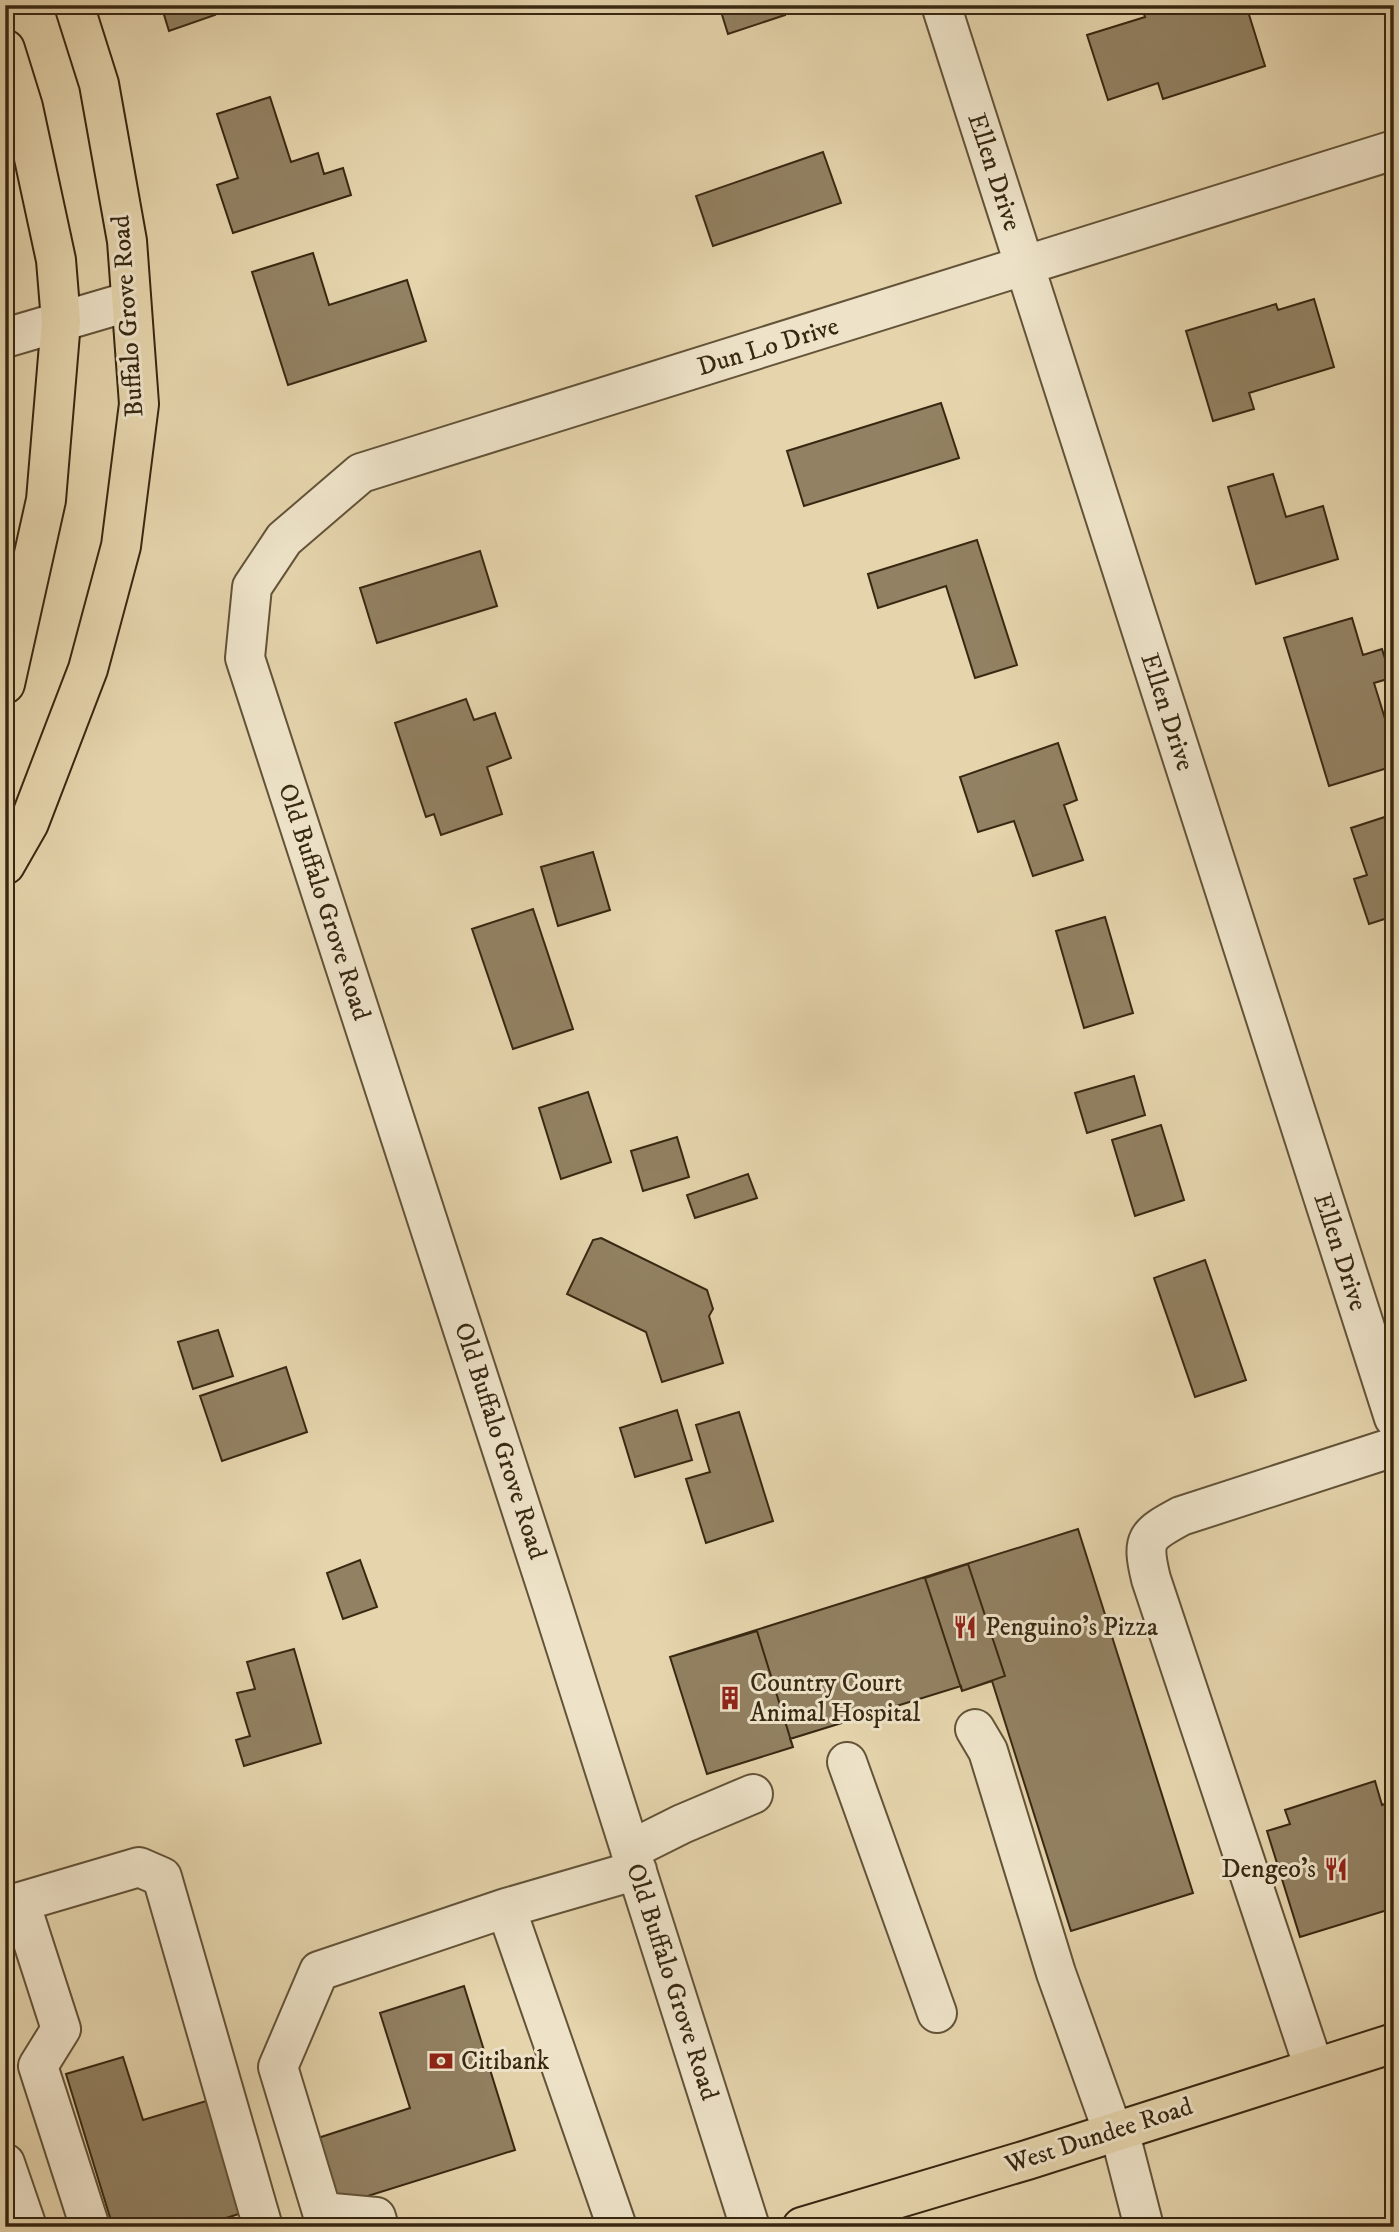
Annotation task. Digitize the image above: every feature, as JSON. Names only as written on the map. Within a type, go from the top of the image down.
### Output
[{"type":"main road","name":"Buffalo Grove Road","points":[[5,865],[29,823],[88,669],[121,546],[139,404],[127,242],[99,84],[74,5]]},
{"type":"main road","points":[[5,49],[23,107],[57,260],[61,321],[46,500],[5,684]]},
{"type":"main road","name":"West Dundee Road","points":[[802,2227],[1394,2043]]},
{"type":"street","name":"Ellen Drive","points":[[941,5],[1394,1418]]},
{"type":"street","name":"Dun Lo Drive","points":[[245,657],[252,587],[284,539],[361,472],[1394,150]]},
{"type":"street","points":[[5,338],[131,301]]},
{"type":"street","name":"Old Buffalo Grove Road","points":[[245,657],[750,2227]]},
{"type":"street","points":[[1314,2068],[1144,1552],[1153,1531],[1181,1516],[1394,1447]]},
{"type":"street","points":[[975,1729],[988,1751],[1056,1973],[1116,2131],[1144,2227]]},
{"type":"street","points":[[847,1762],[937,2013]]},
{"type":"street","points":[[379,2227],[376,2217],[322,2211],[278,2067],[319,1971],[506,1908],[633,1860],[682,1824],[753,1794]]},
{"type":"street","points":[[90,2227],[38,2066],[61,2029],[20,1902],[139,1867],[162,1877],[264,2227]]},
{"type":"street","points":[[506,1908],[618,2227]]},
{"type":"street","points":[[5,2163],[27,2227]]},
{"type":"building","points":[[161,5],[211,5],[215,15],[169,31]]},
{"type":"building","points":[[676,5],[707,5],[679,14]]},
{"type":"building","points":[[719,5],[782,5],[785,15],[728,34]]},
{"type":"building","points":[[1141,5],[1188,5],[1190,12],[1213,5],[1246,5],[1265,66],[1163,99],[1158,83],[1108,100],[1087,35],[1145,17]]},
{"type":"building","points":[[270,97],[291,162],[318,153],[324,174],[343,168],[351,195],[233,233],[217,185],[238,178],[217,114]]},
{"type":"building","points":[[823,152],[841,203],[713,246],[696,196]]},
{"type":"building","points":[[313,253],[329,305],[407,280],[426,341],[288,385],[252,272]]},
{"type":"building","points":[[1314,299],[1334,367],[1249,393],[1254,409],[1213,421],[1186,331],[1276,304],[1278,310]]},
{"type":"building","points":[[941,403],[959,458],[804,506],[787,451]]},
{"type":"building","points":[[1273,474],[1286,517],[1323,506],[1338,559],[1256,584],[1228,487]]},
{"type":"building","points":[[977,540],[1017,665],[975,678],[946,586],[878,608],[868,574]]},
{"type":"building","points":[[480,551],[497,606],[377,643],[360,588]]},
{"type":"building","points":[[1352,618],[1363,655],[1382,649],[1391,678],[1374,683],[1394,748],[1394,766],[1329,786],[1284,638]]},
{"type":"building","points":[[466,699],[474,720],[495,713],[511,758],[487,767],[502,814],[441,835],[434,814],[426,817],[395,723]]},
{"type":"building","points":[[1058,743],[1077,800],[1064,805],[1083,860],[1033,876],[1014,821],[978,832],[960,777]]},
{"type":"building","points":[[1394,814],[1394,916],[1369,924],[1354,879],[1367,875],[1351,828]]},
{"type":"building","points":[[593,852],[610,910],[558,926],[541,867]]},
{"type":"building","points":[[533,909],[573,1029],[513,1049],[472,929]]},
{"type":"building","points":[[1105,917],[1133,1013],[1084,1028],[1056,931]]},
{"type":"building","points":[[1134,1076],[1145,1115],[1087,1133],[1075,1093]]},
{"type":"building","points":[[588,1092],[611,1162],[561,1179],[539,1108]]},
{"type":"building","points":[[1161,1125],[1184,1200],[1135,1216],[1112,1140]]},
{"type":"building","points":[[677,1137],[689,1177],[643,1191],[631,1151]]},
{"type":"building","points":[[748,1174],[757,1198],[695,1218],[687,1195]]},
{"type":"building","points":[[601,1238],[707,1290],[713,1309],[709,1316],[723,1363],[662,1382],[646,1332],[567,1294],[593,1240]]},
{"type":"building","points":[[1205,1260],[1246,1380],[1195,1397],[1154,1278]]},
{"type":"building","points":[[218,1330],[233,1376],[193,1389],[178,1342]]},
{"type":"building","points":[[286,1367],[307,1432],[222,1461],[200,1396]]},
{"type":"building","points":[[677,1410],[692,1460],[635,1477],[620,1428]]},
{"type":"building","points":[[739,1412],[773,1521],[706,1543],[686,1479],[710,1472],[696,1425]]},
{"type":"building","points":[[1078,1529],[1193,1893],[1071,1931],[992,1681],[962,1691],[961,1686],[790,1739],[793,1747],[707,1774],[670,1657]]},
{"type":"building","points":[[360,1560],[377,1607],[343,1619],[327,1573]]},
{"type":"building","name":"Penguino's Pizza","points":[[968,1564],[1005,1676],[962,1691],[925,1578]]},
{"type":"building","name":"Country Court Animal Hospital","points":[[757,1631],[793,1747],[707,1774],[670,1657]]},
{"type":"building","points":[[294,1649],[321,1743],[244,1766],[236,1740],[250,1736],[237,1693],[255,1689],[247,1662]]},
{"type":"building","name":"Dengeo's","points":[[1375,1781],[1382,1805],[1394,1801],[1394,1908],[1300,1937],[1267,1831],[1290,1824],[1285,1810]]},
{"type":"building","name":"Citibank","points":[[464,1986],[515,2150],[339,2205],[318,2138],[410,2108],[380,2013]]},
{"type":"building","points":[[123,2057],[143,2120],[213,2099],[248,2211],[198,2227],[113,2227],[66,2074]]},
{"type":"place","name":"Penguino's Pizza","points":[[965,1627]]},
{"type":"place","name":"Country Court Animal Hospital","points":[[730,1698]]},
{"type":"place","name":"Dengeo's","points":[[1336,1869]]},
{"type":"place","name":"Citibank","points":[[441,2061]]}]
